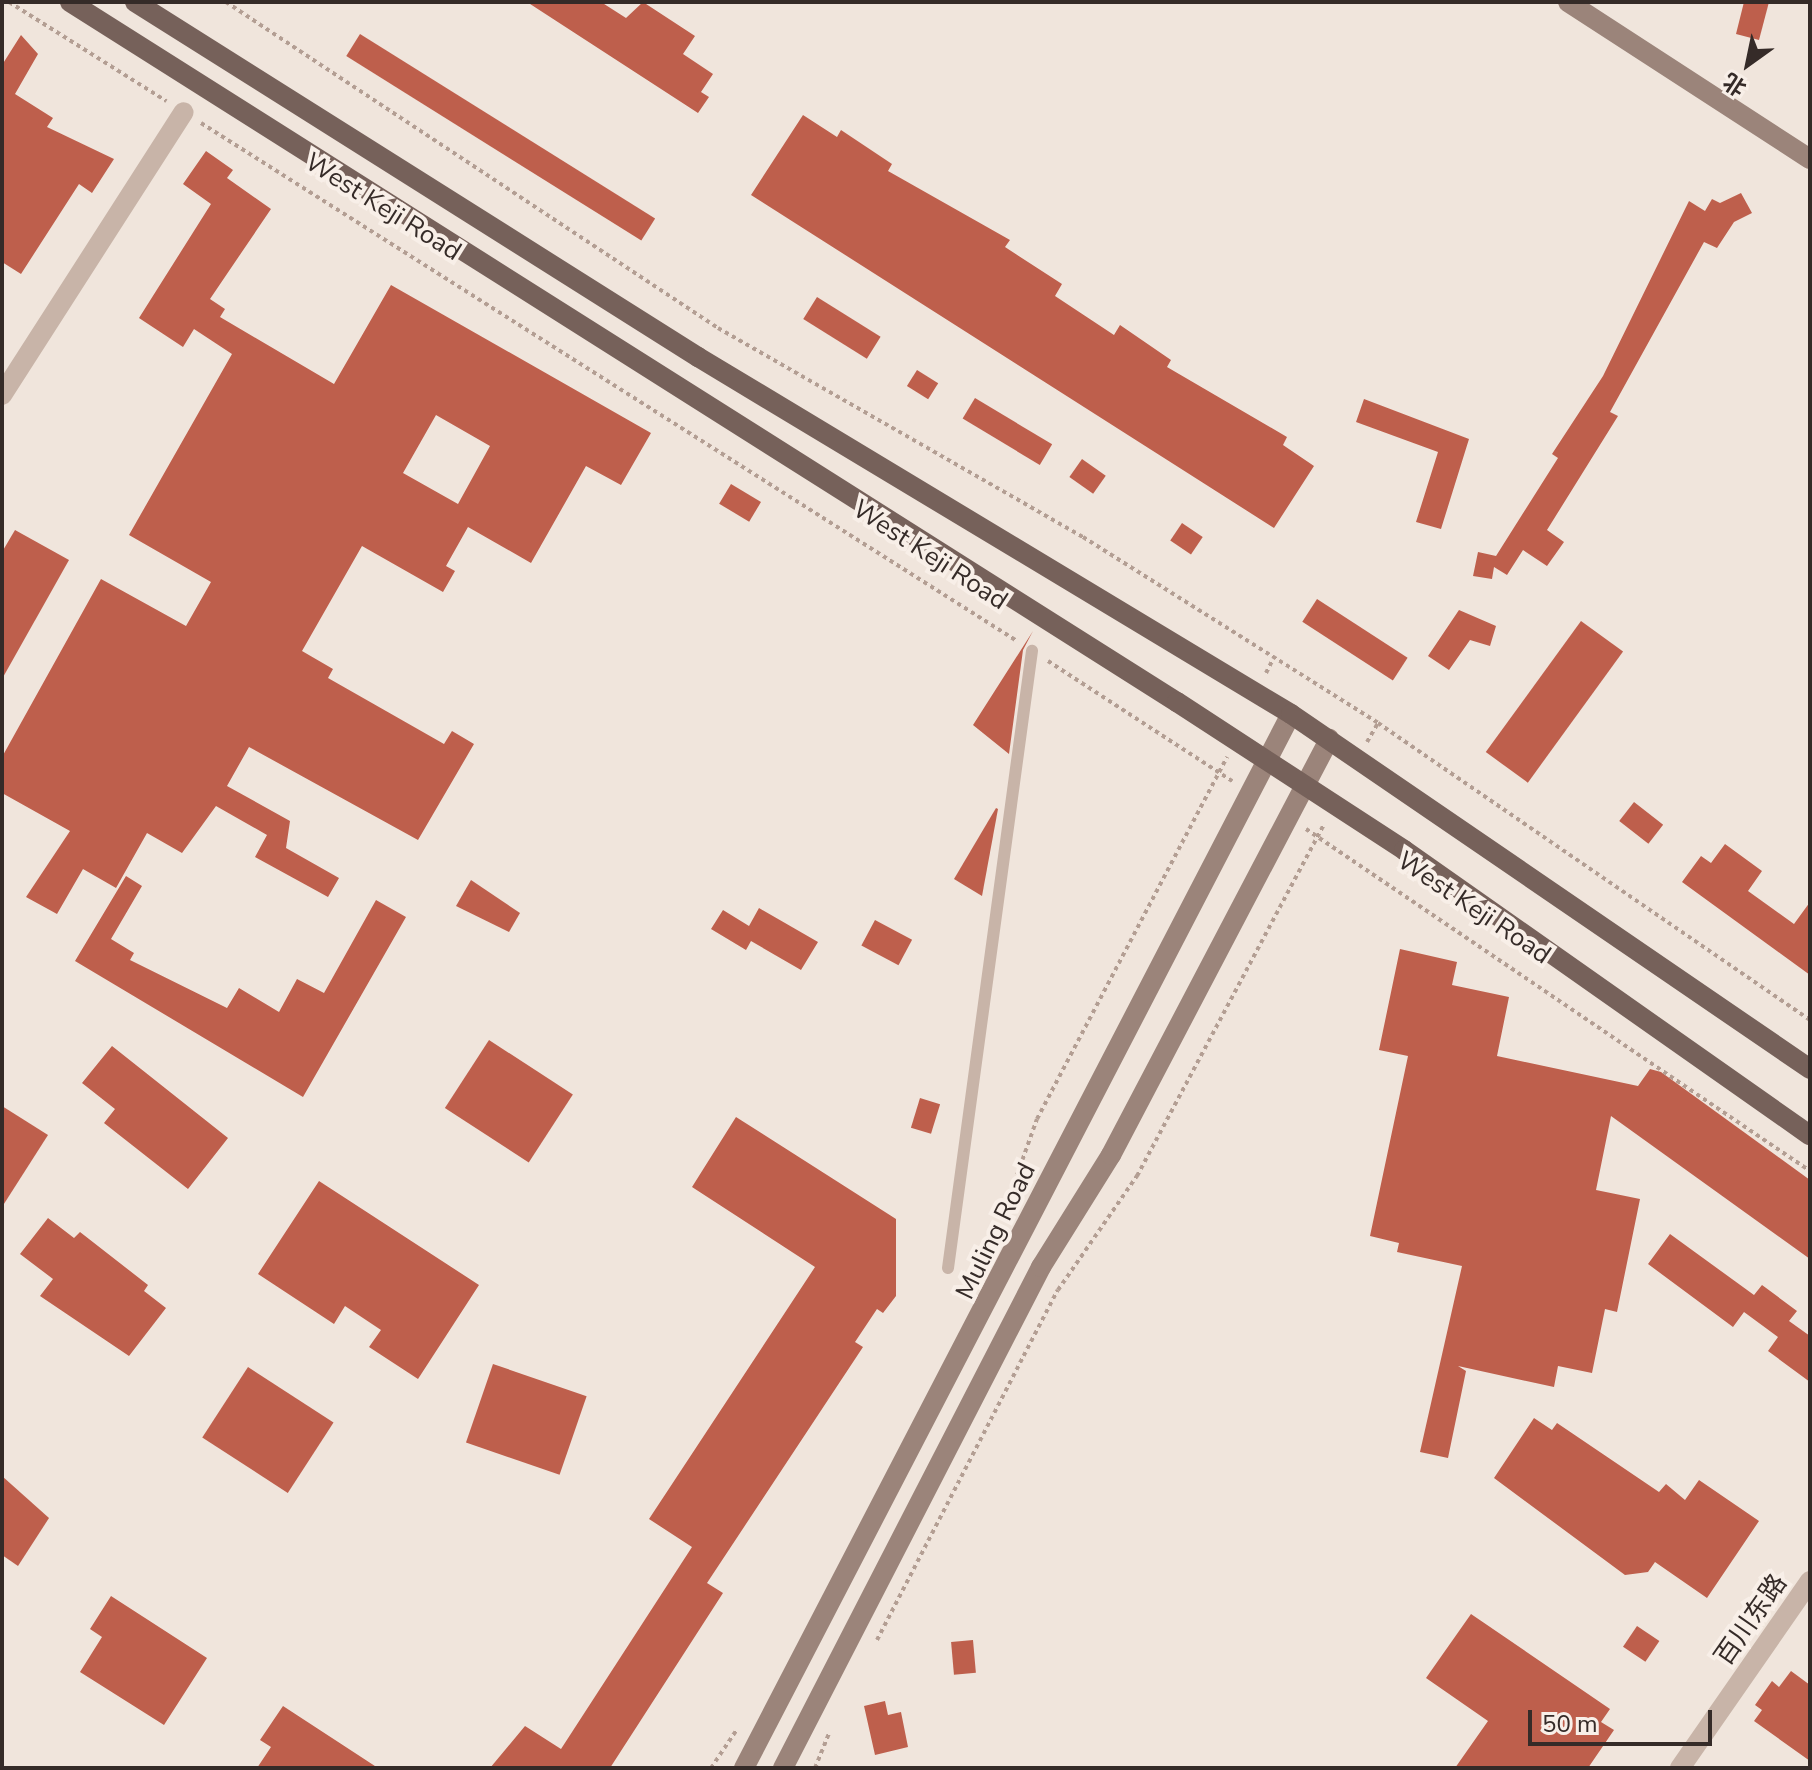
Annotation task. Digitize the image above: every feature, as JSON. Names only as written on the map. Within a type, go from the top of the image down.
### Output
[{"type":"main road","name":"West Keji Road","points":[[70,2],[1305,785],[1810,1135]]},
{"type":"main road","name":"West Keji Road","points":[[135,2],[698,357],[1291,714],[1810,1069]]},
{"type":"street","points":[[1568,2],[1810,159]]},
{"type":"street","points":[[2,395],[184,112]]},
{"type":"street","name":"Muling Road","points":[[744,1768],[1291,714]]},
{"type":"street","name":"Muling Road","points":[[783,1768],[1041,1267],[1111,1155],[1329,739]]},
{"type":"street","name":"百川东路","points":[[1680,1768],[1810,1581]]},
{"type":"lane","points":[[948,1268],[1032,651]]},
{"type":"path","name":"West Keji Road","points":[[9,2],[1250,792]]},
{"type":"path","points":[[226,2],[717,327],[1083,537],[1378,723],[1810,1020]]},
{"type":"path","points":[[1257,693],[1274,657]]},
{"type":"path","points":[[1359,758],[1378,723]]},
{"type":"path","points":[[996,1234],[1037,1119],[1235,740]]},
{"type":"path","points":[[868,1656],[1058,1290],[1142,1168],[1335,805]]},
{"type":"path","name":"West Keji Road","points":[[1288,817],[1810,1171]]},
{"type":"path","points":[[711,1768],[745,1717]]},
{"type":"path","points":[[815,1768],[832,1727]]},
{"type":"building","points":[[527,2],[601,2],[626,18],[643,2],[695,36],[683,54],[713,74],[701,92],[709,97],[698,113]]},
{"type":"building","points":[[1744,2],[1769,2],[1759,40],[1736,34]]},
{"type":"building","points":[[360,34],[655,218],[641,240],[346,56]]},
{"type":"building","points":[[21,35],[38,54],[15,94],[53,118],[47,127],[114,159],[92,193],[79,184],[21,274],[2,262],[2,65]]},
{"type":"building","points":[[803,115],[837,137],[841,130],[892,164],[888,171],[1010,240],[1005,247],[1062,284],[1055,296],[1114,335],[1120,325],[1171,360],[1167,367],[1287,437],[1283,445],[1314,466],[1274,528],[751,195]]},
{"type":"building","points":[[206,151],[233,170],[227,178],[271,209],[210,299],[225,309],[220,317],[334,384],[391,285],[651,433],[621,485],[586,466],[531,563],[468,527],[446,566],[455,571],[443,592],[362,546],[302,651],[333,669],[328,678],[444,744],[452,731],[474,744],[418,840],[249,747],[227,786],[290,821],[286,848],[339,878],[328,897],[255,857],[267,835],[216,806],[182,853],[147,833],[116,888],[83,869],[57,914],[26,897],[70,831],[2,793],[2,757],[101,579],[186,626],[211,582],[129,535],[232,354],[194,329],[183,347],[139,318],[211,204],[183,184]],"holes":[[[436,415],[490,446],[458,504],[403,473]]]},
{"type":"building","points":[[1741,193],[1752,213],[1734,222],[1717,248],[1704,242],[1610,412],[1618,416],[1547,530],[1564,542],[1547,566],[1523,550],[1507,575],[1494,567],[1492,579],[1473,576],[1478,552],[1496,556],[1558,458],[1552,454],[1603,376],[1689,201],[1705,211],[1712,199],[1720,203]]},
{"type":"building","points":[[817,297],[881,337],[867,359],[803,319]]},
{"type":"building","points":[[917,370],[938,383],[928,399],[907,386]]},
{"type":"building","points":[[975,398],[1052,444],[1040,465],[963,419]]},
{"type":"building","points":[[1364,399],[1469,439],[1441,529],[1416,522],[1438,452],[1356,422]]},
{"type":"building","points":[[1082,459],[1106,476],[1093,494],[1069,477]]},
{"type":"building","points":[[731,484],[761,502],[749,522],[719,504]]},
{"type":"building","points":[[1182,523],[1203,537],[1191,554],[1170,540]]},
{"type":"building","points":[[15,530],[69,560],[2,679],[2,552]]},
{"type":"building","points":[[1317,599],[1408,658],[1393,680],[1302,622]]},
{"type":"building","points":[[1459,610],[1496,626],[1490,646],[1470,640],[1449,670],[1428,656]]},
{"type":"building","points":[[1581,621],[1623,652],[1528,783],[1486,752]]},
{"type":"building","points":[[1033,631],[1023,650],[1009,754],[973,725]]},
{"type":"building","points":[[1634,802],[1663,825],[1648,844],[1619,821]]},
{"type":"building","points":[[998,809],[982,896],[954,879]]},
{"type":"building","points":[[1725,844],[1762,871],[1748,891],[1794,924],[1810,902],[1810,975],[1682,882],[1701,856],[1711,863]]},
{"type":"building","points":[[126,876],[142,886],[111,939],[134,953],[130,960],[227,1008],[239,988],[279,1012],[297,979],[324,993],[376,900],[406,917],[303,1097],[75,961]]},
{"type":"building","points":[[471,880],[520,913],[509,932],[456,906]]},
{"type":"building","points":[[759,908],[818,942],[801,970],[751,941],[746,950],[711,929],[723,910],[749,926]]},
{"type":"building","points":[[875,920],[912,940],[898,965],[861,946]]},
{"type":"building","points":[[1400,949],[1457,962],[1452,985],[1509,997],[1497,1056],[1638,1086],[1650,1069],[1661,1072],[1810,1180],[1810,1259],[1611,1116],[1596,1190],[1640,1199],[1617,1312],[1605,1309],[1592,1373],[1558,1366],[1554,1387],[1458,1366],[1466,1371],[1448,1458],[1420,1452],[1462,1266],[1397,1252],[1399,1243],[1370,1236],[1408,1056],[1379,1050]]},
{"type":"building","points":[[489,1040],[573,1094],[529,1162],[445,1108]]},
{"type":"building","points":[[112,1046],[228,1138],[188,1189],[104,1123],[115,1109],[82,1083]]},
{"type":"building","points":[[920,1098],[940,1104],[931,1134],[911,1128]]},
{"type":"building","points":[[2,1106],[48,1135],[2,1207]]},
{"type":"building","points":[[736,1117],[896,1219],[896,1296],[883,1313],[877,1309],[855,1342],[863,1347],[707,1583],[723,1593],[610,1768],[490,1768],[525,1726],[561,1749],[692,1547],[649,1519],[815,1267],[692,1187]]},
{"type":"building","points":[[319,1181],[479,1285],[418,1379],[369,1347],[381,1330],[345,1306],[334,1324],[258,1274]]},
{"type":"building","points":[[48,1218],[74,1238],[80,1232],[148,1285],[144,1291],[166,1308],[129,1356],[40,1296],[53,1279],[20,1254]]},
{"type":"building","points":[[1670,1234],[1754,1295],[1762,1285],[1797,1311],[1789,1321],[1810,1336],[1810,1382],[1768,1351],[1778,1337],[1744,1312],[1733,1327],[1648,1264]]},
{"type":"building","points":[[493,1364],[587,1396],[560,1475],[466,1442]]},
{"type":"building","points":[[248,1367],[334,1423],[288,1493],[202,1437]]},
{"type":"building","points":[[1534,1418],[1552,1430],[1557,1423],[1659,1492],[1666,1484],[1685,1500],[1699,1480],[1759,1521],[1707,1598],[1655,1562],[1648,1572],[1625,1575],[1494,1478]]},
{"type":"building","points":[[2,1476],[49,1518],[18,1566],[2,1555]]},
{"type":"building","points":[[111,1596],[207,1658],[164,1725],[80,1672],[102,1637],[90,1629]]},
{"type":"building","points":[[1471,1614],[1610,1709],[1601,1722],[1614,1730],[1588,1768],[1455,1768],[1488,1721],[1426,1678]]},
{"type":"building","points":[[1637,1626],[1659,1641],[1645,1662],[1623,1647]]},
{"type":"building","points":[[973,1640],[976,1673],[954,1675],[951,1642]]},
{"type":"building","points":[[1791,1671],[1810,1685],[1810,1761],[1754,1721],[1762,1710],[1755,1705],[1772,1681],[1779,1687]]},
{"type":"building","points":[[885,1701],[888,1715],[901,1712],[908,1747],[875,1755],[864,1706]]},
{"type":"building","points":[[283,1706],[378,1768],[257,1768],[271,1747],[260,1740]]}]
